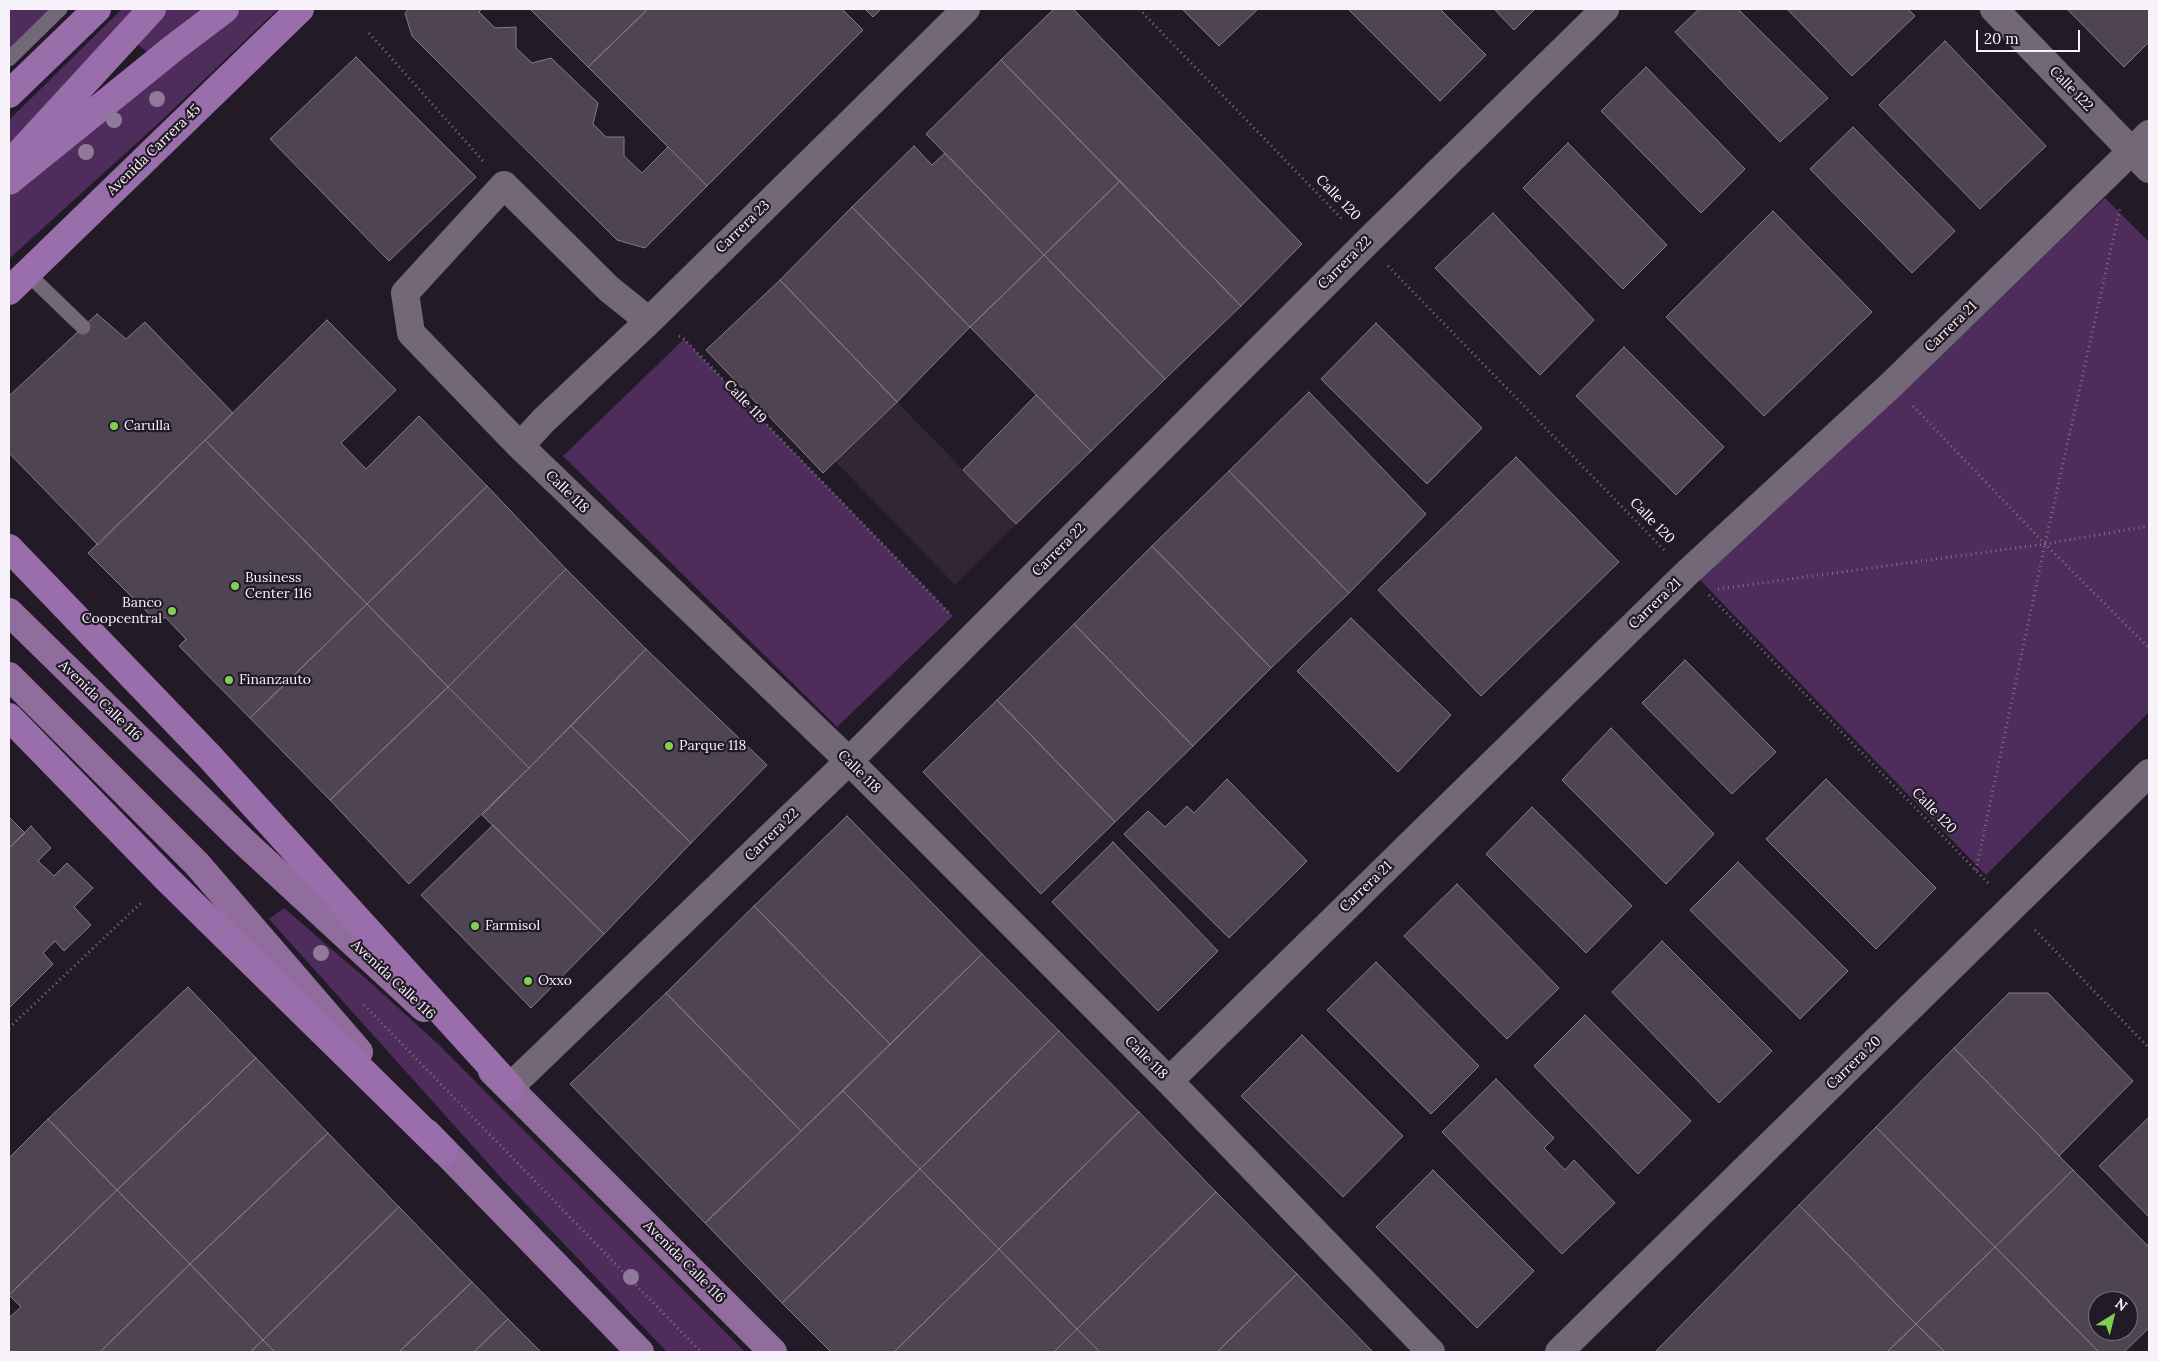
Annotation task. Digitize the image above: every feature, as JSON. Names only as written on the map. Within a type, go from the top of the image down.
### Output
[{"type":"highway","points":[[9,94],[96,9]]},
{"type":"highway","points":[[9,165],[152,9]]},
{"type":"highway","points":[[9,181],[154,63],[225,9]]},
{"type":"highway","name":"Avenida Carrera 45","points":[[18,282],[300,9]]},
{"type":"highway","points":[[9,548],[210,757],[510,1087]]},
{"type":"highway","points":[[9,717],[167,879],[444,1151]]},
{"type":"main road","name":"Avenida Calle 116","points":[[9,612],[243,841],[510,1087],[773,1352]]},
{"type":"main road","points":[[9,676],[197,864],[444,1151],[640,1352]]},
{"type":"street","name":"Carrera 23","points":[[520,446],[544,420],[649,321],[966,9]]},
{"type":"street","name":"Carrera 22","points":[[510,1087],[848,761],[1366,243],[1605,9]]},
{"type":"street","name":"Calle 122","points":[[1994,9],[2144,152]]},
{"type":"street","name":"Carrera 21","points":[[1169,1081],[1696,582],[1892,384],[2144,152]]},
{"type":"street","points":[[504,184],[609,289],[649,321]]},
{"type":"street","name":"Calle 118","points":[[504,184],[405,293],[411,333],[520,446],[848,761],[1169,1081],[1431,1352]]},
{"type":"street","name":"Carrera 20","points":[[1559,1352],[2149,773]]},
{"type":"lane","points":[[9,59],[60,9]]},
{"type":"lane","points":[[18,282],[83,327]]},
{"type":"path","name":"Calle 120","points":[[1139,9],[2149,1048]]},
{"type":"path","points":[[369,33],[504,184]]},
{"type":"path","points":[[1976,870],[2045,544],[2122,200]]},
{"type":"path","name":"Calle 119","points":[[649,321],[684,339],[952,616],[970,639]]},
{"type":"path","points":[[1892,384],[2045,544],[2149,648]]},
{"type":"path","points":[[1696,582],[2045,544],[2149,526]]},
{"type":"path","points":[[9,1028],[167,879]]},
{"type":"shaded area","points":[[9,9],[51,9],[9,51]]},
{"type":"shaded area","points":[[122,9],[142,9],[9,153],[9,120]]},
{"type":"shaded area","points":[[167,9],[205,9],[148,53],[135,42]]},
{"type":"shaded area","points":[[241,9],[278,9],[162,120],[9,259],[9,195],[160,69]]},
{"type":"shaded area","points":[[2105,198],[2149,242],[2149,712],[1986,875],[1698,578]]},
{"type":"shaded area","points":[[684,339],[953,616],[837,727],[563,456]]},
{"type":"shaded area","points":[[897,402],[1016,524],[955,585],[835,461]]},
{"type":"shaded area","points":[[284,908],[438,1044],[745,1352],[667,1352],[504,1181],[269,919]]},
{"type":"building","points":[[409,9],[482,9],[479,12],[495,28],[516,27],[516,48],[532,63],[551,58],[598,103],[593,124],[606,137],[624,137],[624,156],[642,173],[668,147],[707,186],[645,248],[617,240],[412,36],[405,13]]},
{"type":"building","points":[[530,9],[648,9],[588,67]]},
{"type":"building","points":[[648,9],[842,9],[863,30],[707,186],[588,67]]},
{"type":"building","points":[[865,9],[881,9],[873,17]]},
{"type":"building","points":[[1054,9],[1073,9],[1302,244],[1241,306],[1001,60]]},
{"type":"building","points":[[1182,9],[1258,9],[1219,46]]},
{"type":"building","points":[[1348,9],[1440,9],[1486,55],[1440,101]]},
{"type":"building","points":[[1494,9],[1535,9],[1514,30]]},
{"type":"building","points":[[1699,9],[1738,9],[1828,98],[1780,142],[1675,32]]},
{"type":"building","points":[[1787,9],[1908,9],[1915,16],[1852,76]]},
{"type":"building","points":[[2067,9],[2149,9],[2149,42],[2124,67]]},
{"type":"building","points":[[1945,41],[2046,146],[1980,209],[1879,105]]},
{"type":"building","points":[[356,57],[476,177],[389,261],[270,139]]},
{"type":"building","points":[[1001,60],[1120,181],[1044,255],[926,134]]},
{"type":"building","points":[[1646,67],[1745,169],[1701,213],[1601,111]]},
{"type":"building","points":[[1853,127],[1955,231],[1912,273],[1810,169]]},
{"type":"building","points":[[1568,143],[1667,245],[1623,289],[1523,188]]},
{"type":"building","points":[[914,146],[932,165],[945,153],[1044,255],[970,327],[852,207]]},
{"type":"building","points":[[1120,181],[1241,306],[1165,379],[1044,255]]},
{"type":"building","points":[[852,207],[970,327],[897,402],[780,280]]},
{"type":"building","points":[[1773,211],[1872,312],[1764,416],[1666,317]]},
{"type":"building","points":[[1493,213],[1594,320],[1540,375],[1435,268]]},
{"type":"building","points":[[1044,255],[1165,379],[1091,451],[970,327]]},
{"type":"building","points":[[780,280],[897,402],[823,473],[706,350]]},
{"type":"building","name":"Carulla","points":[[97,314],[126,339],[145,322],[233,413],[98,545],[9,453],[9,396]]},
{"type":"building","points":[[327,320],[396,390],[341,443],[366,469],[419,416],[487,486],[367,604],[205,440]]},
{"type":"building","points":[[1376,323],[1482,428],[1427,484],[1321,379]]},
{"type":"building","points":[[1624,347],[1724,447],[1676,495],[1576,396]]},
{"type":"building","points":[[1309,392],[1426,514],[1349,593],[1229,471]]},
{"type":"building","points":[[1036,395],[1091,451],[1016,524],[963,470]]},
{"type":"building","name":"Business Center 116","points":[[205,440],[367,604],[250,718],[179,646],[186,639],[165,617],[158,623],[88,553]]},
{"type":"building","points":[[1516,457],[1619,562],[1481,696],[1378,590]]},
{"type":"building","points":[[1229,471],[1349,593],[1271,668],[1152,546]]},
{"type":"building","points":[[487,486],[566,569],[448,687],[367,604]]},
{"type":"building","points":[[1152,546],[1271,668],[1193,746],[1074,624]]},
{"type":"building","points":[[566,569],[646,649],[529,768],[448,687]]},
{"type":"building","points":[[367,604],[448,687],[330,800],[250,718]]},
{"type":"building","points":[[1351,618],[1451,715],[1398,772],[1297,671]]},
{"type":"building","points":[[1074,624],[1193,746],[1115,822],[997,700]]},
{"type":"building","name":"Parque 118","points":[[646,649],[767,765],[691,843],[571,726]]},
{"type":"building","points":[[1685,660],[1776,752],[1732,794],[1642,703]]},
{"type":"building","points":[[448,687],[529,768],[409,884],[330,800]]},
{"type":"building","points":[[997,700],[1115,822],[1041,894],[923,772]]},
{"type":"building","points":[[571,726],[691,843],[604,934],[482,815]]},
{"type":"building","points":[[1611,728],[1714,834],[1666,884],[1562,780]]},
{"type":"building","points":[[1227,779],[1307,861],[1229,938],[1124,834],[1148,811],[1165,827],[1187,806],[1194,813]]},
{"type":"building","points":[[1826,779],[1936,888],[1876,949],[1766,839]]},
{"type":"building","points":[[1532,807],[1632,906],[1586,953],[1486,854]]},
{"type":"building","points":[[847,816],[982,954],[890,1044],[754,906]]},
{"type":"building","points":[[9,817],[25,833],[9,848]]},
{"type":"building","points":[[493,825],[604,934],[531,1008],[421,895]]},
{"type":"building","points":[[31,826],[51,848],[38,861],[54,876],[67,863],[93,888],[74,907],[91,925],[64,951],[55,941],[43,953],[53,964],[9,1008],[9,848]]},
{"type":"building","points":[[1113,842],[1218,951],[1158,1011],[1052,902]]},
{"type":"building","points":[[1738,862],[1848,971],[1800,1019],[1690,910]]},
{"type":"building","points":[[1457,884],[1559,988],[1507,1039],[1404,936]]},
{"type":"building","points":[[754,906],[890,1044],[801,1131],[666,993]]},
{"type":"building","points":[[1662,941],[1772,1051],[1719,1103],[1612,992]]},
{"type":"building","points":[[982,954],[1059,1031],[920,1169],[843,1091]]},
{"type":"building","points":[[1376,962],[1479,1066],[1431,1114],[1327,1010]]},
{"type":"building","points":[[188,987],[256,1058],[117,1190],[48,1119]]},
{"type":"building","points":[[666,993],[801,1131],[705,1223],[570,1084]]},
{"type":"building","points":[[2009,993],[2048,993],[2133,1081],[2059,1156],[1954,1048]]},
{"type":"building","points":[[1585,1015],[1691,1121],[1638,1174],[1534,1066]]},
{"type":"building","points":[[1059,1031],[1139,1112],[999,1249],[920,1169]]},
{"type":"building","points":[[1302,1035],[1403,1136],[1343,1197],[1241,1096]]},
{"type":"building","points":[[1954,1048],[2073,1170],[1995,1247],[1876,1127]]},
{"type":"building","points":[[256,1058],[328,1133],[190,1264],[117,1190]]},
{"type":"building","points":[[1496,1079],[1554,1138],[1544,1148],[1565,1170],[1574,1160],[1615,1203],[1562,1254],[1442,1132]]},
{"type":"building","points":[[843,1091],[920,1169],[782,1303],[705,1223]]},
{"type":"building","points":[[1139,1112],[1216,1192],[1077,1329],[999,1249]]},
{"type":"building","points":[[2149,1117],[2149,1217],[2099,1166]]},
{"type":"building","points":[[48,1119],[117,1190],[9,1295],[9,1158]]},
{"type":"building","points":[[1876,1127],[1995,1247],[1916,1324],[1799,1205]]},
{"type":"building","points":[[328,1133],[399,1207],[263,1340],[190,1264]]},
{"type":"building","points":[[920,1169],[999,1249],[894,1352],[831,1352],[782,1303]]},
{"type":"building","points":[[1433,1170],[1534,1271],[1477,1328],[1376,1227]]},
{"type":"building","points":[[2073,1170],[2149,1247],[2149,1328],[2138,1339],[2138,1291],[2088,1291],[2088,1341],[1995,1247]]},
{"type":"building","points":[[117,1190],[190,1264],[100,1352],[9,1352],[9,1318],[21,1307],[9,1295]]},
{"type":"building","points":[[1216,1192],[1297,1274],[1217,1352],[1100,1352],[1077,1329]]},
{"type":"building","points":[[1799,1205],[1916,1324],[1887,1352],[1655,1352]]},
{"type":"building","points":[[399,1207],[472,1282],[399,1352],[275,1352],[263,1340]]},
{"type":"building","points":[[1995,1247],[2099,1352],[1945,1352],[1916,1324]]},
{"type":"building","points":[[999,1249],[1077,1329],[1054,1352],[894,1352]]},
{"type":"building","points":[[190,1264],[263,1340],[250,1352],[100,1352]]},
{"type":"building","points":[[1297,1274],[1373,1352],[1217,1352]]},
{"type":"building","points":[[472,1282],[508,1319],[474,1352],[399,1352]]},
{"type":"building","points":[[508,1319],[541,1352],[474,1352]]},
{"type":"building","points":[[1916,1324],[1945,1352],[1887,1352]]},
{"type":"building","points":[[1077,1329],[1100,1352],[1054,1352]]},
{"type":"building","points":[[263,1340],[275,1352],[250,1352]]},
{"type":"building","points":[[2088,1341],[2135,1341],[2124,1352],[2099,1352]]},
{"type":"place","name":"Carulla","points":[[114,426]]},
{"type":"place","name":"Business Center 116","points":[[235,586]]},
{"type":"place","name":"Banco Coopcentral","points":[[172,611]]},
{"type":"place","name":"Finanzauto","points":[[229,680]]},
{"type":"place","name":"Parque 118","points":[[669,746]]},
{"type":"place","name":"Farmisol","points":[[475,926]]},
{"type":"place","name":"Oxxo","points":[[528,981]]}]
